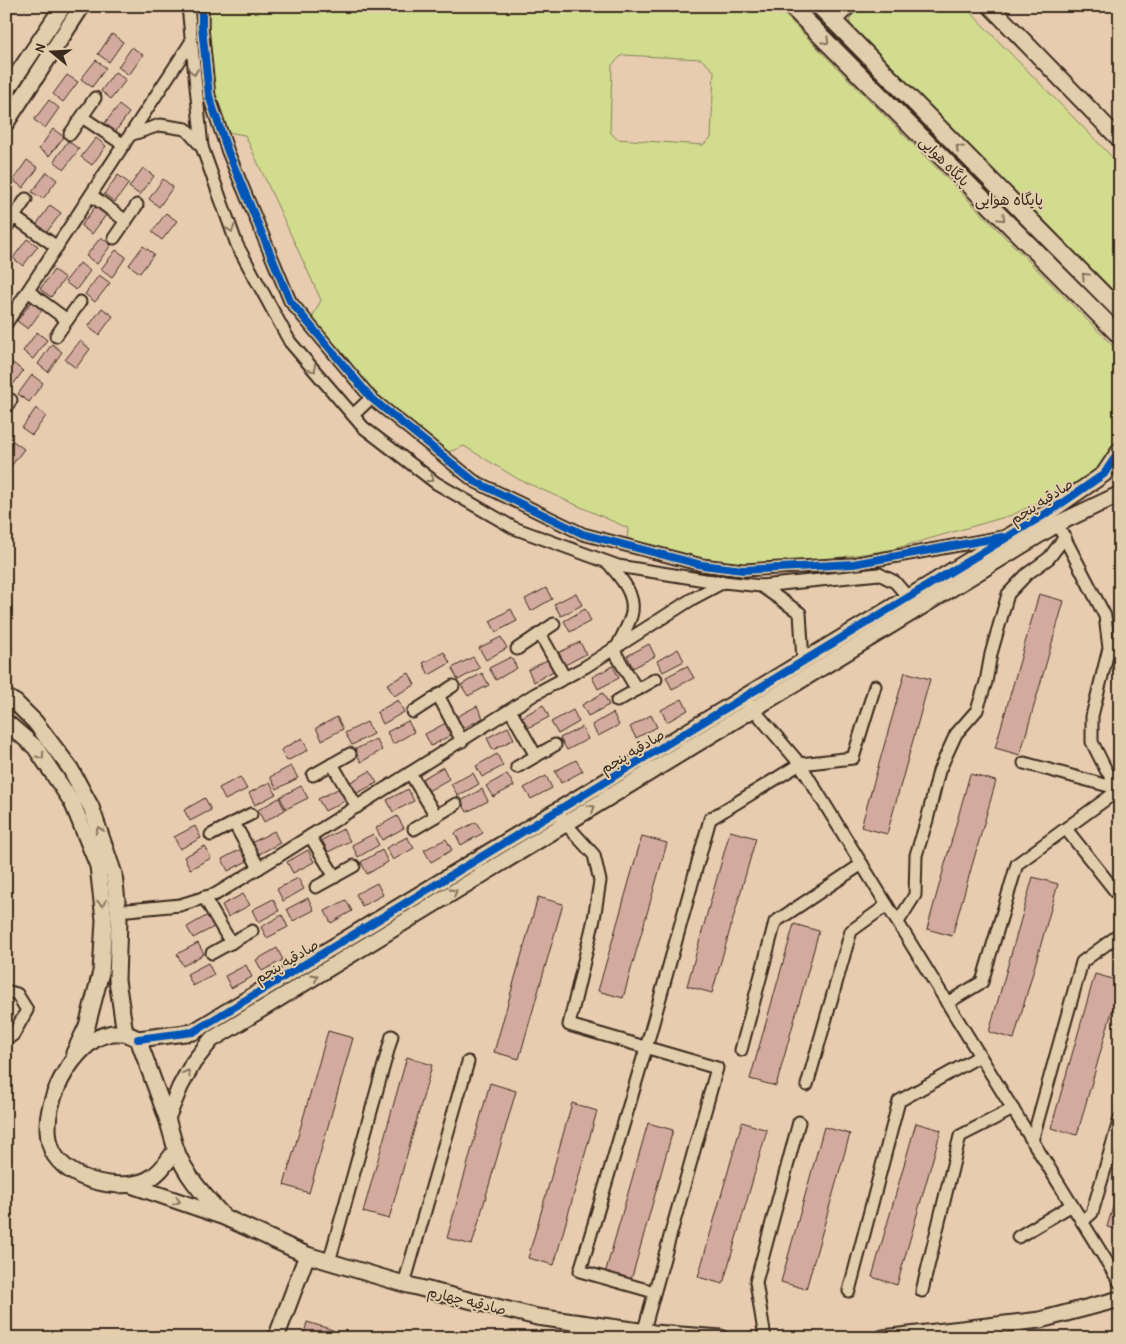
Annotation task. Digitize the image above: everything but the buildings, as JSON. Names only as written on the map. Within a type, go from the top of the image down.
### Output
[{"type":"main road","name":"پایگاه هوایی","points":[[791,6],[1120,336]]},
{"type":"main road","name":"پایگاه هوایی","points":[[819,6],[1120,311]]},
{"type":"main road","points":[[833,20],[847,6]]},
{"type":"main road","points":[[970,186],[984,173]]},
{"type":"street","points":[[6,92],[62,6]]},
{"type":"street","points":[[6,124],[82,6]]},
{"type":"street","points":[[188,6],[202,147],[237,245],[290,342],[363,427],[444,488],[514,528],[618,566],[761,586],[879,574],[895,582],[918,609]]},
{"type":"street","points":[[202,6],[202,28],[209,96],[231,160],[290,301],[371,398],[474,481],[583,534],[702,565],[744,570],[853,564],[1009,536]]},
{"type":"street","points":[[990,6],[1120,140]]},
{"type":"street","points":[[6,324],[191,42]]},
{"type":"street","points":[[70,134],[96,98]]},
{"type":"street","points":[[82,117],[127,140]]},
{"type":"street","points":[[127,140],[160,125],[186,129],[202,147]]},
{"type":"street","points":[[209,166],[231,160]]},
{"type":"street","points":[[90,196],[126,221]]},
{"type":"street","points":[[6,228],[26,199]]},
{"type":"street","points":[[114,238],[137,205]]},
{"type":"street","points":[[14,217],[57,247]]},
{"type":"street","points":[[28,291],[68,320]]},
{"type":"street","points":[[56,336],[80,302]]},
{"type":"street","points":[[353,415],[371,398]]},
{"type":"street","name":"صادقیه پنجم","points":[[132,1036],[193,1032],[1009,536],[1058,524],[1104,474],[1120,450]]},
{"type":"street","name":"صادقیه پنجم","points":[[167,1118],[193,1063],[211,1040],[1058,524],[1120,494]]},
{"type":"street","points":[[1058,524],[1105,616],[1109,648],[1092,716],[1092,742],[1106,770],[1120,789]]},
{"type":"street","points":[[898,922],[915,895],[916,855],[928,820],[939,771],[956,734],[977,710],[1008,594],[1027,574],[1049,558],[1058,524]]},
{"type":"street","points":[[608,562],[622,579],[630,594],[632,612],[615,647]]},
{"type":"street","points":[[118,911],[180,905],[216,894],[510,710],[586,667],[692,599],[724,582]]},
{"type":"street","points":[[761,586],[800,613],[803,661]]},
{"type":"street","points":[[517,649],[554,624]]},
{"type":"street","points":[[540,634],[565,678]]},
{"type":"street","points":[[615,647],[637,690]]},
{"type":"street","points":[[617,701],[656,679]]},
{"type":"street","points":[[413,712],[453,686]]},
{"type":"street","points":[[654,1292],[580,1271],[646,1048],[710,819],[800,764],[853,758],[875,686]]},
{"type":"street","points":[[438,696],[462,740]]},
{"type":"street","points":[[6,697],[16,703],[35,722],[70,768],[91,807],[114,874],[118,911],[117,972],[132,1036],[167,1118],[176,1150],[183,1166],[193,1182],[224,1217]]},
{"type":"street","points":[[743,698],[800,764],[1082,1222],[1116,1269],[1120,1283]]},
{"type":"street","points":[[510,710],[536,756]]},
{"type":"street","points":[[6,722],[35,748],[72,802],[98,866],[104,920],[101,972],[87,1026],[63,1076],[48,1119],[50,1145],[59,1160],[71,1172],[113,1185],[131,1185],[148,1179],[161,1170],[176,1150]]},
{"type":"street","points":[[21,734],[35,722]]},
{"type":"street","points":[[517,767],[555,745]]},
{"type":"street","points":[[313,775],[350,754]]},
{"type":"street","points":[[1024,763],[1120,789]]},
{"type":"street","points":[[332,764],[357,807]]},
{"type":"street","points":[[410,774],[436,816]]},
{"type":"street","points":[[947,1003],[982,982],[1017,864],[1120,789]]},
{"type":"street","points":[[414,829],[456,804]]},
{"type":"street","points":[[557,811],[594,855],[600,881],[594,919],[569,1025],[717,1068],[643,1334]]},
{"type":"street","points":[[211,835],[251,814]]},
{"type":"street","points":[[234,823],[259,868]]},
{"type":"street","points":[[1066,828],[1120,897]]},
{"type":"street","points":[[310,836],[335,877]]},
{"type":"street","points":[[741,1050],[775,922],[862,864]]},
{"type":"street","points":[[316,887],[354,866]]},
{"type":"street","points":[[204,897],[231,943]]},
{"type":"street","points":[[807,1085],[851,930],[887,905]]},
{"type":"street","points":[[212,953],[252,931]]},
{"type":"street","points":[[1032,1141],[1082,962],[1120,934]]},
{"type":"street","points":[[101,972],[117,972]]},
{"type":"street","points":[[6,991],[17,994],[27,1010],[12,1035],[6,1040]]},
{"type":"street","points":[[202,1027],[211,1040]]},
{"type":"street","points":[[63,1076],[77,1055],[95,1038],[112,1033],[132,1036]]},
{"type":"street","points":[[328,1262],[392,1036]]},
{"type":"street","points":[[849,1291],[899,1101],[980,1056]]},
{"type":"street","points":[[404,1284],[468,1062]]},
{"type":"street","points":[[922,1291],[960,1136],[1013,1109]]},
{"type":"street","points":[[1082,1222],[1092,1213],[1120,1118]]},
{"type":"street","points":[[765,1338],[756,1282],[799,1122]]},
{"type":"street","name":"صادقیه چهارم","points":[[131,1185],[224,1217],[307,1255],[404,1284],[537,1317],[643,1334],[721,1338]]},
{"type":"street","points":[[1018,1237],[1072,1205]]},
{"type":"street","points":[[276,1338],[307,1255]]},
{"type":"street","points":[[883,1338],[1040,1320],[1120,1299]]},
{"type":"green space","points":[[210,6],[776,6],[1120,353],[1120,440],[1118,445],[1096,471],[1012,515],[890,550],[835,558],[744,567],[703,560],[627,542],[628,528],[518,479],[464,446],[446,453],[411,429],[370,389],[311,320],[321,300],[245,135],[227,132],[213,89],[209,29]],"holes":[[[622,55],[701,59],[714,71],[711,138],[703,145],[617,139],[610,132],[612,65]]]},
{"type":"green space","points":[[862,6],[964,6],[1120,165],[1120,302],[853,31],[849,19]]},
{"type":"cycle path","points":[[202,6],[202,27],[209,96],[228,152],[290,301],[371,398],[474,481],[583,534],[702,565],[743,570],[853,564],[1002,537]]},
{"type":"cycle path","points":[[138,1039],[193,1032],[1052,510],[1104,474],[1120,450]]},
{"type":"district","name":"پایگاه هوایی","points":[[1009,199]]}]
